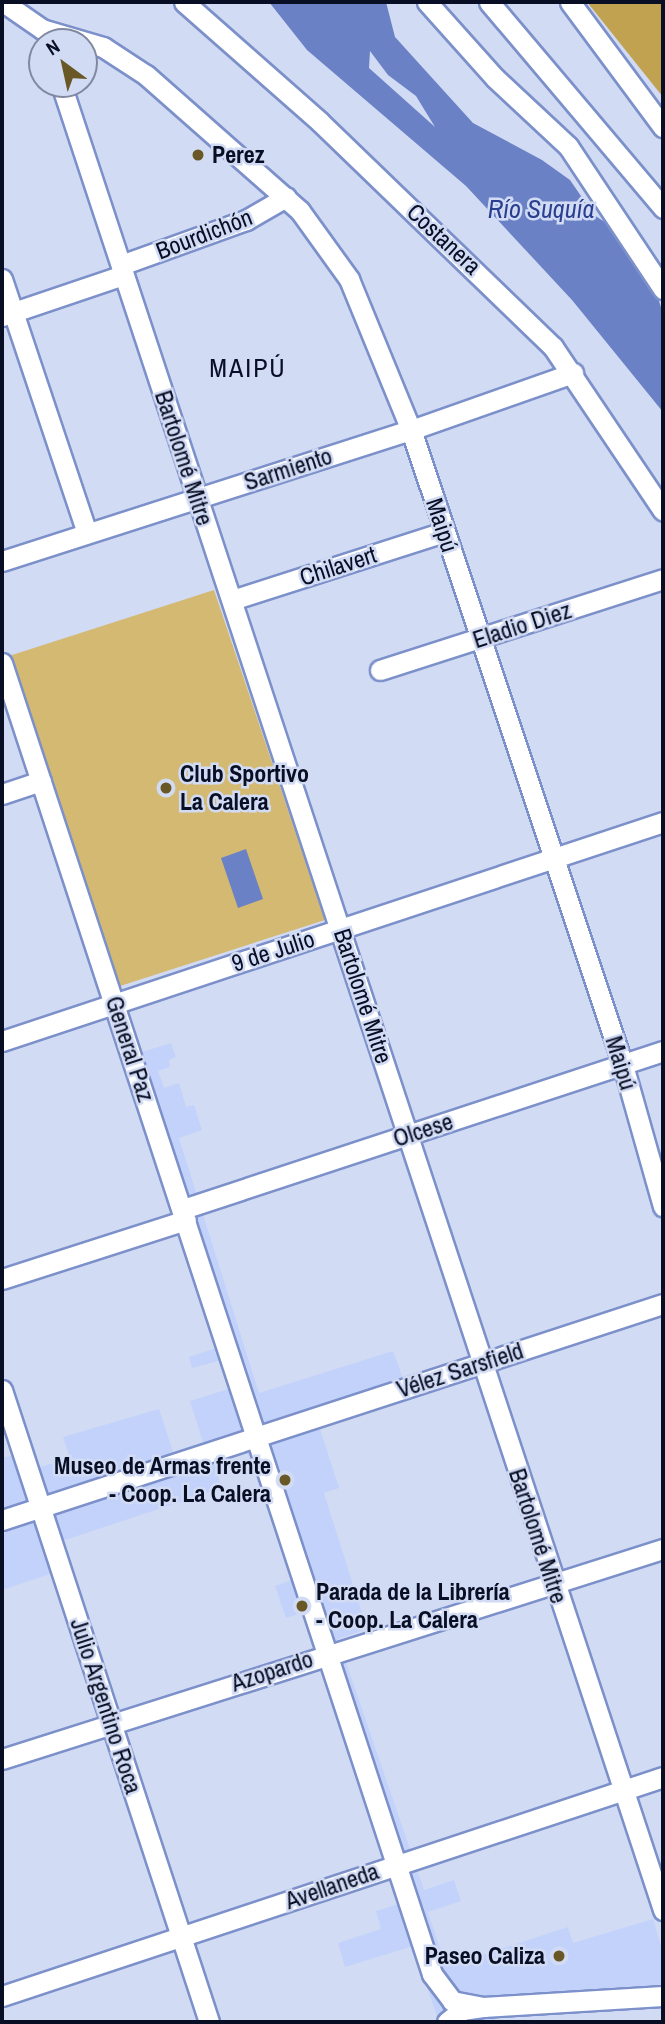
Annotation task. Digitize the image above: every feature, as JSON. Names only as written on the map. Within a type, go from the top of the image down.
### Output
[{"type":"street","name":"Maipú","points":[[4,2],[36,28]]},
{"type":"street","name":"Costanera","points":[[184,2],[489,281],[572,373],[663,511]]},
{"type":"street","points":[[427,2],[495,78],[568,146],[663,289]]},
{"type":"street","points":[[489,2],[663,208]]},
{"type":"street","points":[[570,2],[663,127]]},
{"type":"street","name":"Maipú","points":[[98,51],[123,58],[286,197],[318,233],[349,279],[411,430],[623,1065],[663,1206]]},
{"type":"street","name":"Bartolomé Mitre","points":[[66,98],[342,928],[484,1362],[552,1583],[663,1910]]},
{"type":"street","name":"Bourdichón","points":[[7,314],[246,220],[286,197]]},
{"type":"street","points":[[2,279],[7,314],[87,533]]},
{"type":"street","name":"Sarmiento","points":[[2,561],[411,430],[572,373]]},
{"type":"street","name":"Chilavert","points":[[232,600],[444,532]]},
{"type":"street","name":"Eladio Diez","points":[[380,670],[481,640],[663,579]]},
{"type":"street","name":"General Paz","points":[[2,663],[185,1214],[432,1974]]},
{"type":"street","points":[[2,794],[41,781]]},
{"type":"street","name":"9 de Julio","points":[[2,1041],[554,861],[663,822]]},
{"type":"street","name":"Olcese","points":[[2,1279],[408,1135],[663,1051]]},
{"type":"street","name":"Vélez Sarsfield","points":[[2,1520],[663,1304]]},
{"type":"street","name":"Julio Argentino Roca","points":[[2,1390],[209,2022]]},
{"type":"street","name":"Azopardo","points":[[2,1759],[328,1653],[663,1549]]},
{"type":"street","name":"Avellaneda","points":[[2,1996],[663,1777]]},
{"type":"street","points":[[432,1974],[452,2001],[483,2007]]},
{"type":"street","points":[[432,1974],[447,2022],[462,2010],[483,2007],[663,1996]]},
{"type":"shaded area","points":[[587,2],[663,2],[663,97]]},
{"type":"shaded area","name":"Club Sportivo La Calera","points":[[214,590],[325,920],[117,987],[9,656]]},
{"type":"shaded area","points":[[171,1043],[176,1057],[169,1060],[170,1067],[158,1071],[164,1088],[179,1083],[186,1107],[194,1105],[202,1130],[179,1138],[259,1393],[393,1351],[410,1398],[320,1429],[339,1488],[324,1493],[367,1629],[338,1639],[424,1890],[454,1880],[461,1901],[428,1912],[446,1967],[568,1927],[573,1943],[653,1919],[663,1953],[663,2002],[493,2015],[496,2022],[439,2022],[413,1946],[345,1967],[338,1943],[381,1929],[376,1911],[402,1903],[302,1613],[286,1618],[275,1586],[292,1580],[248,1454],[235,1452],[213,1460],[222,1488],[62,1541],[71,1567],[2,1590],[2,1458],[33,1450],[39,1467],[70,1459],[63,1437],[159,1409],[173,1452],[203,1442],[190,1401],[235,1387],[225,1359],[192,1368],[189,1357],[219,1347],[123,1058]]},
{"type":"water","name":"Río Suquía","points":[[269,2],[386,2],[395,37],[473,123],[542,160],[570,180],[594,215],[617,230],[652,280],[663,313],[663,412],[572,300],[466,186],[307,50]],"holes":[[[370,51],[388,75],[416,96],[435,127],[369,68]]]},
{"type":"water","points":[[246,849],[263,899],[238,908],[221,858]]},
{"type":"place","name":"Perez","points":[[198,155]]},
{"type":"place","name":"Club Sportivo La Calera","points":[[166,788]]},
{"type":"place","name":"Museo de Armas frente - Coop. La Calera","points":[[285,1480]]},
{"type":"place","name":"Parada de la Librería - Coop. La Calera","points":[[302,1606]]},
{"type":"place","name":"Paseo Caliza","points":[[559,1956]]},
{"type":"district","name":"MAIPÚ","points":[[248,368]]}]
